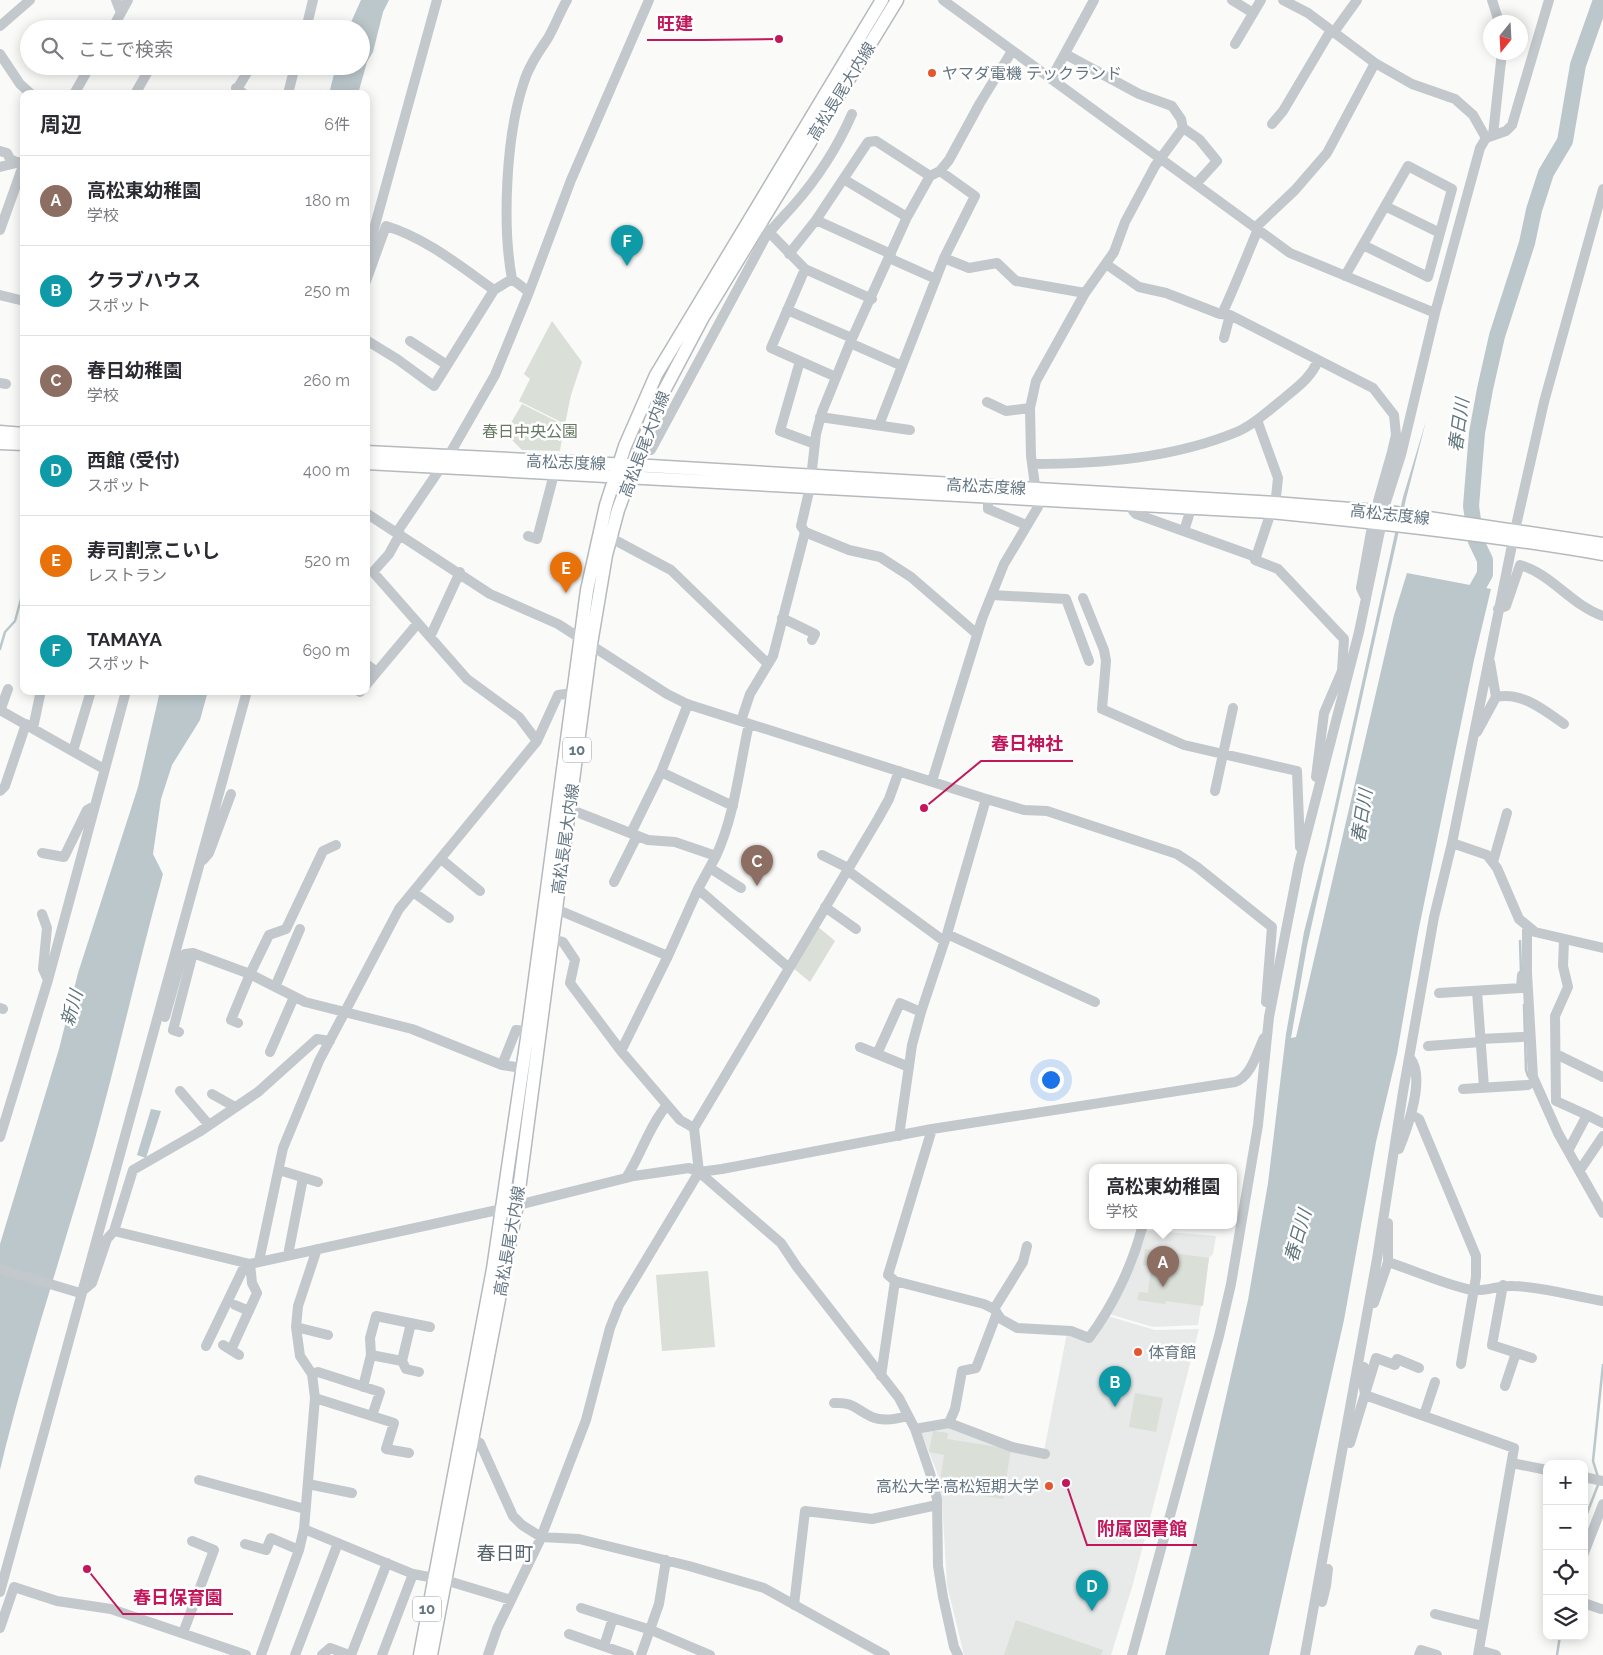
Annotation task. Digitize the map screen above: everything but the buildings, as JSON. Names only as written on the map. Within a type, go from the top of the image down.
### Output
[{"type":"main road","name":"高松長尾大内線","points":[[420,1655],[472,1439],[517,1205],[591,644],[611,538],[644,433],[669,381],[754,220],[882,0]]},
{"type":"main road","name":"高松長尾大内線","points":[[431,1655],[439,1578],[502,1209],[528,1031],[580,637],[594,554],[615,477],[641,407],[656,375],[897,0]]},
{"type":"main road","points":[[0,432],[20,434]]},
{"type":"main road","points":[[0,443],[20,444]]},
{"type":"main road","name":"高松志度線","points":[[370,453],[554,474],[615,477],[631,471],[1384,514],[1511,535],[1603,554]]},
{"type":"main road","name":"高松志度線","points":[[370,463],[619,464],[631,471]]},
{"type":"main road","name":"高松志度線","points":[[811,481],[988,496],[1036,494],[1189,508],[1272,507]]},
{"type":"main road","name":"高松志度線","points":[[1511,535],[1603,544]]},
{"type":"street","points":[[0,26],[30,0]]},
{"type":"street","points":[[116,0],[121,13]]},
{"type":"street","points":[[117,20],[128,0]]},
{"type":"street","points":[[308,20],[313,0]]},
{"type":"street","points":[[370,243],[436,0]]},
{"type":"street","points":[[529,292],[512,279],[508,218],[513,129],[522,84],[535,56],[548,38],[567,0]]},
{"type":"street","points":[[537,741],[519,717],[467,679],[373,572],[389,554],[398,533],[444,462],[495,375],[529,292],[574,171],[649,0]]},
{"type":"street","points":[[943,0],[1290,253],[1435,313]]},
{"type":"street","points":[[1051,80],[1094,0]]},
{"type":"street","points":[[1232,0],[1253,13]]},
{"type":"street","points":[[1235,44],[1261,0]]},
{"type":"street","points":[[1283,0],[1308,13],[1376,63],[1412,84],[1455,99],[1473,115],[1490,136]]},
{"type":"street","points":[[1272,124],[1283,112],[1332,31],[1357,0]]},
{"type":"street","points":[[1492,0],[1497,15]]},
{"type":"street","points":[[1490,136],[1506,131],[1512,125],[1549,0]]},
{"type":"street","points":[[977,634],[911,577],[880,557],[849,550],[805,532],[801,526],[811,481],[820,417],[851,341],[872,299],[907,217],[930,176],[940,171],[1012,51]]},
{"type":"street","points":[[0,54],[20,84],[27,90]]},
{"type":"street","points":[[932,781],[977,634],[992,595],[1004,564],[1038,507],[1032,464],[1030,408],[1036,381],[1052,347],[1085,293],[1114,252],[1125,222],[1154,166],[1183,128],[1182,119],[1172,106],[1139,94],[1065,54]]},
{"type":"street","points":[[1132,1655],[1219,1336],[1231,1284],[1258,1125],[1269,1017],[1316,793],[1366,599],[1397,453],[1480,148],[1490,136],[1501,60]]},
{"type":"street","points":[[1224,338],[1226,314],[1257,228],[1295,190],[1327,153],[1346,123],[1376,63]]},
{"type":"street","points":[[76,90],[85,75]]},
{"type":"street","points":[[137,90],[146,75]]},
{"type":"street","points":[[239,90],[246,75]]},
{"type":"street","points":[[289,90],[293,75]]},
{"type":"street","points":[[651,450],[769,232],[798,199],[820,168],[841,137],[852,114]]},
{"type":"street","points":[[1183,128],[1199,139],[1217,161],[1196,184]]},
{"type":"street","points":[[789,254],[845,180],[868,142],[876,141],[930,176]]},
{"type":"street","points":[[0,151],[7,153],[10,159],[20,162]]},
{"type":"street","points":[[0,167],[20,162]]},
{"type":"street","points":[[1345,276],[1408,166],[1452,189],[1428,276],[1363,245]]},
{"type":"street","points":[[0,230],[20,168]]},
{"type":"street","points":[[879,425],[944,258],[975,196],[940,171]]},
{"type":"street","points":[[845,180],[907,217]]},
{"type":"street","points":[[1339,1488],[1340,1469],[1386,1206],[1409,1056],[1434,918],[1452,844],[1511,535],[1544,402],[1603,189]]},
{"type":"street","points":[[1385,206],[1440,233]]},
{"type":"street","points":[[1588,240],[1603,215]]},
{"type":"street","points":[[754,220],[769,232],[805,268],[872,299]]},
{"type":"street","points":[[816,220],[936,279]]},
{"type":"street","points":[[370,270],[386,226],[404,232],[431,247],[494,290]]},
{"type":"street","points":[[944,258],[969,268],[997,263],[1016,281],[1085,293]]},
{"type":"street","points":[[1106,264],[1139,287],[1166,293],[1226,314],[1373,388],[1394,415],[1397,453]]},
{"type":"street","points":[[805,268],[771,348],[836,376]]},
{"type":"street","points":[[370,342],[397,358],[434,386],[494,290],[512,279]]},
{"type":"street","points":[[0,295],[20,300]]},
{"type":"street","points":[[787,310],[902,366]]},
{"type":"street","points":[[410,341],[447,365]]},
{"type":"street","points":[[800,361],[780,431],[815,444]]},
{"type":"street","points":[[1032,464],[1059,464],[1153,455],[1205,442],[1240,430],[1257,420],[1304,384],[1318,361]]},
{"type":"street","points":[[987,402],[1006,411],[1030,408]]},
{"type":"street","points":[[820,417],[910,430]]},
{"type":"street","points":[[1257,420],[1278,478],[1272,507],[1255,560],[1278,569],[1342,634],[1346,672]]},
{"type":"street","points":[[528,536],[537,539],[554,474]]},
{"type":"street","points":[[988,496],[988,509],[1026,525]]},
{"type":"street","points":[[1134,504],[1136,514],[1256,557]]},
{"type":"street","points":[[1184,531],[1189,508]]},
{"type":"street","points":[[370,516],[460,572],[490,594],[535,612],[580,637],[667,694],[688,704],[986,799],[1024,810],[1047,812],[1161,847],[1198,867],[1272,927],[1266,1002],[1269,1017]]},
{"type":"street","points":[[620,1051],[668,956],[698,889],[726,836],[733,806],[750,694],[767,663],[773,656],[805,532]]},
{"type":"street","points":[[1366,599],[1361,588],[1371,532]]},
{"type":"street","points":[[611,538],[671,570],[767,663]]},
{"type":"street","points":[[1498,609],[1506,606],[1520,565],[1552,581],[1592,613],[1603,616]]},
{"type":"street","points":[[430,637],[460,572]]},
{"type":"street","points":[[992,595],[1066,599],[1089,661]]},
{"type":"street","points":[[1083,598],[1104,650],[1106,661],[1102,709],[1184,746],[1297,771],[1301,858]]},
{"type":"street","points":[[782,618],[815,634],[812,640]]},
{"type":"street","points":[[370,680],[418,623]]},
{"type":"street","points":[[1472,740],[1496,697],[1488,657]]},
{"type":"street","points":[[370,667],[377,672]]},
{"type":"street","points":[[8,689],[0,711],[104,769]]},
{"type":"street","points":[[206,1346],[252,1263],[279,1170],[283,1148],[319,1061],[346,1013],[399,909],[537,741],[558,695],[573,693]]},
{"type":"street","points":[[0,792],[5,786],[40,695]]},
{"type":"street","points":[[73,750],[89,695]]},
{"type":"street","points":[[0,1137],[48,980],[125,695]]},
{"type":"street","points":[[0,1592],[79,1293],[156,1024],[245,695]]},
{"type":"street","points":[[1496,697],[1508,695],[1536,705],[1564,724]]},
{"type":"street","points":[[614,882],[688,704]]},
{"type":"street","points":[[1215,791],[1233,708]]},
{"type":"street","points":[[488,1655],[511,1600],[541,1537],[586,1420],[597,1370],[616,1313],[698,1172],[694,1128],[889,799],[899,771]]},
{"type":"street","points":[[661,772],[733,806]]},
{"type":"street","points":[[200,862],[209,853],[231,794]]},
{"type":"street","points":[[899,1136],[909,1067],[921,1012],[946,937],[986,799]]},
{"type":"street","points":[[42,854],[64,857],[87,810],[95,806]]},
{"type":"street","points":[[569,809],[648,840],[675,842],[716,856]]},
{"type":"street","points":[[1493,862],[1507,813]]},
{"type":"street","points":[[1452,844],[1487,855],[1493,862],[1519,918],[1535,932],[1603,948]]},
{"type":"street","points":[[238,1023],[231,1020],[269,935],[286,929],[323,851],[336,845]]},
{"type":"street","points":[[822,855],[848,869],[946,937],[1095,1002]]},
{"type":"street","points":[[441,859],[480,891]]},
{"type":"street","points":[[710,868],[741,888]]},
{"type":"street","points":[[698,889],[789,968]]},
{"type":"street","points":[[413,892],[449,918]]},
{"type":"street","points":[[825,907],[856,929]]},
{"type":"street","points":[[556,909],[668,956]]},
{"type":"street","points":[[42,914],[47,928],[43,969],[48,980]]},
{"type":"street","points":[[1528,927],[1531,1069],[1550,1114],[1603,1213]]},
{"type":"street","points":[[275,987],[300,929]]},
{"type":"street","points":[[552,939],[562,942],[575,960],[570,983],[620,1051],[680,1120],[694,1128]]},
{"type":"street","points":[[1550,1114],[1556,1101],[1555,1016],[1568,987],[1563,966],[1564,940]]},
{"type":"street","points":[[156,1024],[162,1023],[164,1019],[181,960],[185,954],[193,953],[250,974],[294,997],[346,1013],[412,1029],[502,1065],[522,1068]]},
{"type":"street","points":[[179,1032],[173,1030],[193,953]]},
{"type":"street","points":[[1439,993],[1521,988],[1521,978],[1528,958]]},
{"type":"street","points":[[1477,991],[1484,1088]]},
{"type":"street","points":[[270,1052],[283,1033],[294,997]]},
{"type":"street","points":[[877,1054],[900,1003],[921,1012]]},
{"type":"street","points":[[698,1172],[932,1129],[1241,1080],[1250,1069],[1268,1029]]},
{"type":"street","points":[[502,1065],[516,1030],[528,1031]]},
{"type":"street","points":[[1428,1046],[1522,1037]]},
{"type":"street","points":[[79,1293],[92,1283],[107,1239],[114,1230],[133,1170],[209,1125],[235,1107],[276,1078],[317,1040],[330,1041]]},
{"type":"street","points":[[860,1047],[909,1067]]},
{"type":"street","points":[[1556,1054],[1598,1071]]},
{"type":"street","points":[[1393,1164],[1412,1115],[1415,1084],[1413,1061],[1409,1056]]},
{"type":"street","points":[[1463,1089],[1528,1085]]},
{"type":"street","points":[[180,1091],[209,1125]]},
{"type":"street","points":[[212,1094],[235,1107]]},
{"type":"street","points":[[1556,1101],[1603,1123]]},
{"type":"street","points":[[626,1178],[640,1156],[658,1116],[667,1105]]},
{"type":"street","points":[[1412,1115],[1419,1118],[1473,1246],[1477,1266],[1461,1364]]},
{"type":"street","points":[[1568,1150],[1587,1115]]},
{"type":"street","points":[[932,1129],[888,1275],[895,1281],[984,1304],[995,1311],[1001,1319],[1017,1328],[1071,1331],[1089,1338],[1106,1315],[1137,1245],[1142,1229]]},
{"type":"street","points":[[1580,1170],[1603,1136]]},
{"type":"street","points":[[114,1230],[252,1263],[502,1209],[626,1178],[689,1168],[698,1172],[781,1243],[796,1267],[899,1398],[915,1428],[930,1473],[937,1505],[939,1573],[952,1638],[958,1655]]},
{"type":"street","points":[[279,1170],[318,1182]]},
{"type":"street","points":[[288,1255],[303,1178]]},
{"type":"street","points":[[1365,1395],[1362,1381],[1366,1344],[1364,1332],[1388,1262],[1388,1212],[1386,1206]]},
{"type":"street","points":[[949,1423],[962,1371],[976,1368],[995,1311],[1023,1262],[1027,1246]]},
{"type":"street","points":[[261,1655],[299,1550],[304,1529],[315,1398],[312,1374],[300,1356],[296,1327],[298,1306],[317,1249]]},
{"type":"street","points":[[1388,1262],[1420,1272],[1451,1285],[1474,1290],[1503,1285],[1521,1286],[1603,1302]]},
{"type":"street","points":[[231,1350],[257,1293],[252,1282],[252,1263]]},
{"type":"street","points":[[0,1269],[79,1293]]},
{"type":"street","points":[[881,1376],[895,1281]]},
{"type":"street","points":[[1503,1285],[1492,1345],[1532,1358]]},
{"type":"street","points":[[235,1305],[249,1311]]},
{"type":"street","points":[[363,1387],[371,1355],[370,1338],[376,1316],[430,1327]]},
{"type":"street","points":[[411,1323],[402,1361],[406,1369],[419,1372]]},
{"type":"street","points":[[296,1327],[328,1335]]},
{"type":"street","points":[[1505,1386],[1516,1353]]},
{"type":"street","points":[[371,1355],[402,1361]]},
{"type":"street","points":[[1305,1655],[1339,1488],[1376,1358],[1395,1365],[1397,1359],[1418,1368]]},
{"type":"street","points":[[312,1374],[318,1372],[380,1392],[372,1416]]},
{"type":"street","points":[[1424,1415],[1435,1382]]},
{"type":"street","points":[[1365,1395],[1514,1448],[1479,1653],[1496,1655]]},
{"type":"street","points":[[315,1398],[394,1423],[386,1449],[409,1453]]},
{"type":"street","points":[[834,1403],[849,1402],[873,1417],[895,1419],[908,1416]]},
{"type":"street","points":[[915,1428],[949,1423],[1012,1447],[1046,1454]]},
{"type":"street","points":[[472,1439],[480,1443],[513,1516],[522,1525],[541,1537],[579,1539],[666,1560],[764,1588],[885,1655]]},
{"type":"street","points":[[1340,1469],[1346,1460]]},
{"type":"street","points":[[1512,1463],[1543,1469]]},
{"type":"street","points":[[1588,1478],[1603,1481]]},
{"type":"street","points":[[199,1480],[305,1509]]},
{"type":"street","points":[[308,1484],[352,1493]]},
{"type":"street","points":[[1585,1550],[1603,1504]]},
{"type":"street","points":[[794,1605],[805,1511],[872,1519],[937,1505]]},
{"type":"street","points":[[304,1529],[413,1574],[439,1578],[511,1600]]},
{"type":"street","points":[[245,1544],[266,1550],[271,1538],[299,1550]]},
{"type":"street","points":[[182,1633],[214,1550],[192,1541]]},
{"type":"street","points":[[295,1655],[338,1544]]},
{"type":"street","points":[[642,1655],[659,1604],[666,1560]]},
{"type":"street","points":[[322,1655],[330,1648],[350,1655],[387,1563]]},
{"type":"street","points":[[382,1655],[413,1574]]},
{"type":"street","points":[[0,1628],[14,1587],[57,1601],[111,1609],[246,1655]]},
{"type":"street","points":[[1588,1604],[1601,1609]]},
{"type":"street","points":[[581,1608],[651,1630],[710,1655]]},
{"type":"street","points":[[1435,1614],[1483,1626]]},
{"type":"street","points":[[604,1646],[614,1618]]},
{"type":"street","points":[[568,1634],[629,1655]]},
{"type":"street","points":[[1419,1655],[1421,1650],[1437,1655]]},
{"type":"shaded area","points":[[1143,1230],[1216,1236],[1213,1254],[1209,1258],[1198,1325],[1153,1327],[1109,1314]]},
{"type":"shaded area","name":"高松大学·高松短期大学","points":[[1108,1316],[1155,1330],[1199,1329],[1133,1584],[1111,1655],[964,1655],[947,1585],[942,1500],[937,1472],[920,1430],[948,1426],[1043,1456],[1067,1333],[1095,1337]]},
{"type":"green space","points":[[552,321],[582,362],[571,395],[565,424],[519,401],[530,379],[524,374]]},
{"type":"green space","name":"春日中央公園","points":[[522,404],[564,425],[560,451],[522,450],[505,433]]},
{"type":"green space","points":[[817,926],[835,941],[810,982],[793,968]]},
{"type":"green space","points":[[1145,1249],[1209,1258],[1203,1306],[1166,1301],[1165,1304],[1137,1300],[1139,1292],[1148,1293],[1151,1267],[1143,1265]]},
{"type":"green space","points":[[708,1271],[715,1347],[662,1351],[656,1275]]},
{"type":"green space","points":[[1135,1393],[1163,1398],[1156,1432],[1129,1427]]},
{"type":"green space","points":[[933,1431],[948,1433],[947,1439],[1011,1449],[1003,1499],[939,1489],[944,1455],[929,1452]]},
{"type":"green space","points":[[1016,1620],[1103,1650],[1101,1655],[1004,1655]]},
{"type":"water","points":[[361,0],[389,0],[383,12],[370,57],[370,20],[352,20]]},
{"type":"water","points":[[334,75],[363,75],[359,90],[330,90]]},
{"type":"water","points":[[1426,421],[1406,499],[1307,946],[1291,1038],[1296,1037],[1394,615],[1407,573],[1491,589],[1474,660],[1418,933],[1397,1054],[1376,1142],[1344,1320],[1269,1655],[1165,1655],[1193,1542],[1248,1300],[1268,1183],[1286,1034],[1304,932],[1325,850],[1403,497]]},
{"type":"water","name":"新川","points":[[159,695],[207,695],[200,720],[172,765],[161,799],[153,854],[163,874],[93,1146],[33,1348],[0,1470],[0,1244],[59,1049],[78,973],[138,787]]},
{"type":"water","points":[[151,1109],[161,1111],[146,1158],[137,1155]]},
{"type":"waterway","name":"春日川","points":[[1467,606],[1485,574],[1485,560],[1476,541],[1471,506],[1477,433],[1485,389],[1497,336],[1527,243],[1534,210],[1546,173],[1565,141],[1578,65],[1601,0]]},
{"type":"waterway","points":[[0,649],[5,632],[15,621],[20,603]]},
{"type":"waterway","points":[[1520,941],[1521,972]]},
{"type":"waterway","points":[[1524,1005],[1526,1070],[1528,1076]]},
{"type":"waterway","points":[[1598,1477],[1593,1461],[1603,1365]]},
{"type":"waterway","points":[[1588,1511],[1598,1485]]},
{"type":"waterway","points":[[1557,1655],[1559,1640]]},
{"type":"place","name":"旺建","points":[[779,39]]},
{"type":"place","name":"ヤマダ電機 テックランド","points":[[932,73]]},
{"type":"place","name":"TAMAYA","points":[[627,266]]},
{"type":"place","name":"寿司割烹こいし","points":[[566,593]]},
{"type":"place","name":"春日神社","points":[[924,808]]},
{"type":"place","name":"春日幼稚園","points":[[757,886]]},
{"type":"place","name":"高松東幼稚園","points":[[1163,1287]]},
{"type":"place","name":"体育館","points":[[1138,1352]]},
{"type":"place","name":"クラブハウス","points":[[1115,1407]]},
{"type":"place","name":"附属図書館","points":[[1066,1483]]},
{"type":"place","name":"高松大学·高松短期大学","points":[[1049,1486]]},
{"type":"place","name":"春日保育園","points":[[87,1569]]},
{"type":"place","name":"西館 (受付)","points":[[1092,1611]]},
{"type":"district","name":"春日町","points":[[505,1553]]}]
